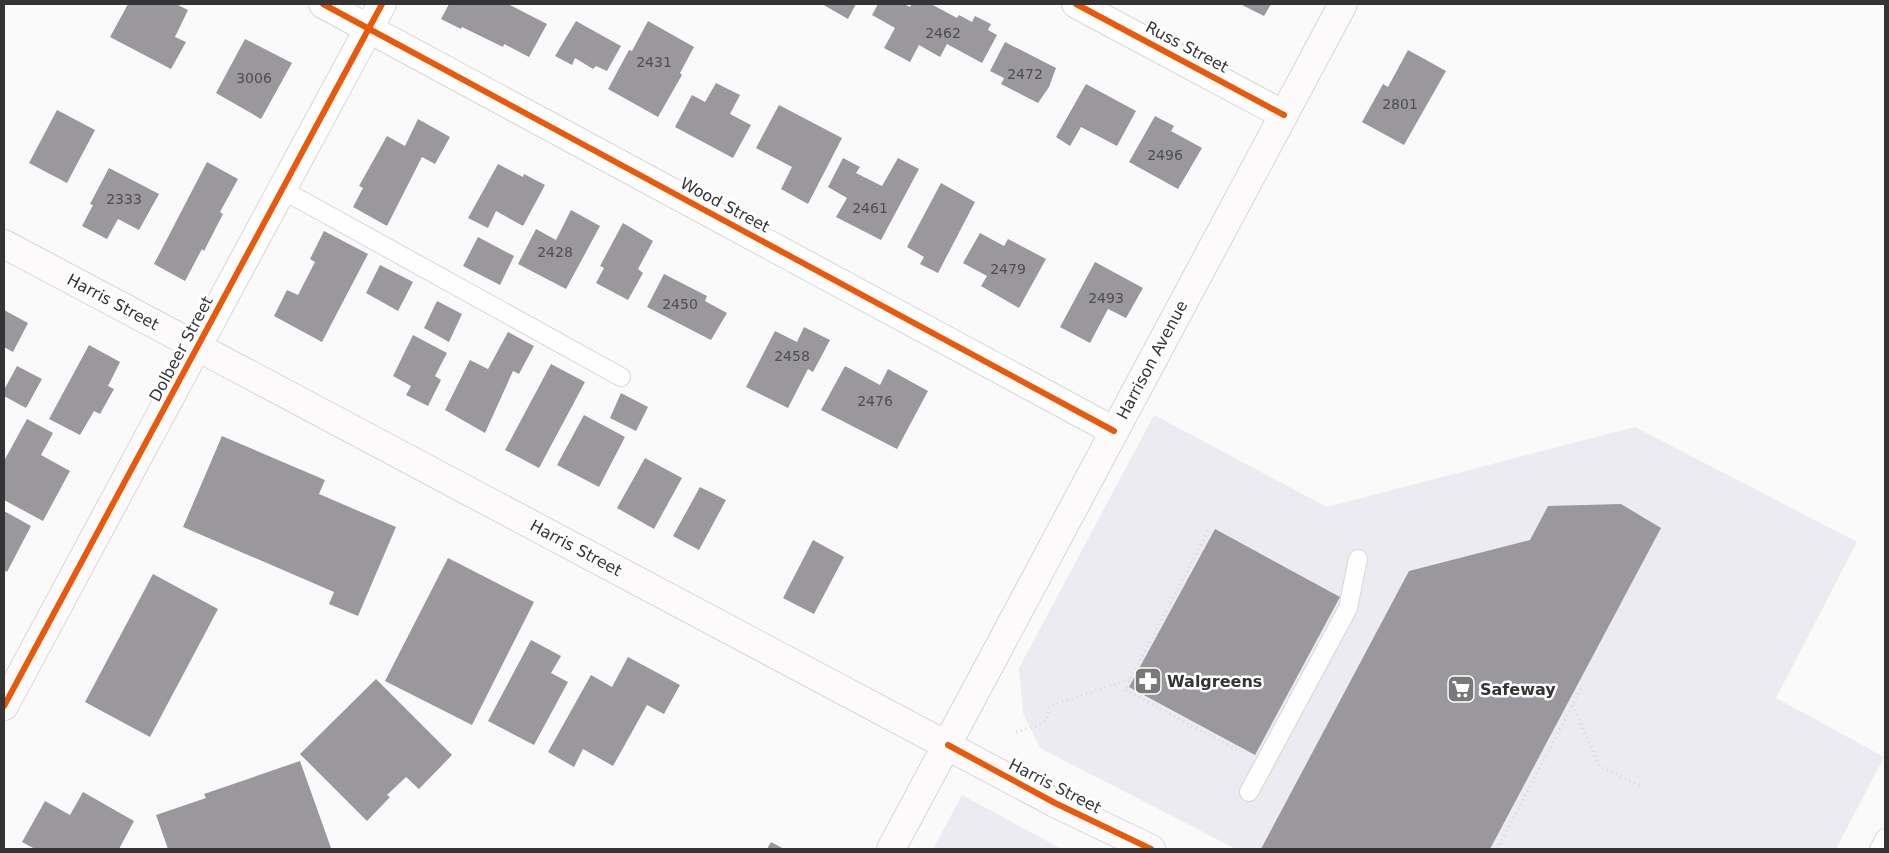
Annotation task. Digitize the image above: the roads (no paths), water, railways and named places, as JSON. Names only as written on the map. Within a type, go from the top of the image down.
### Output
[{"type":"main road","name":"Harrison Avenue","points":[[891,849],[1343,4]]},
{"type":"main road","name":"Harris Street","points":[[4,244],[1055,803],[1151,849]]},
{"type":"main road","name":"Dolbeer Street","points":[[4,706],[197,347]]},
{"type":"street","name":"Wood Street","points":[[323,4],[1114,431]]},
{"type":"street","name":"Dolbeer Street","points":[[197,347],[382,4]]},
{"type":"street","name":"Russ Street","points":[[1076,4],[1284,115]]},
{"type":"lane","points":[[281,190],[621,377]]},
{"type":"lane","points":[[1249,792],[1348,608],[1358,559]]},
{"type":"lane","points":[[1880,849],[1885,838]]},
{"type":"place","name":"Walgreens","points":[[1148,681]]},
{"type":"place","name":"Safeway","points":[[1461,689]]}]
